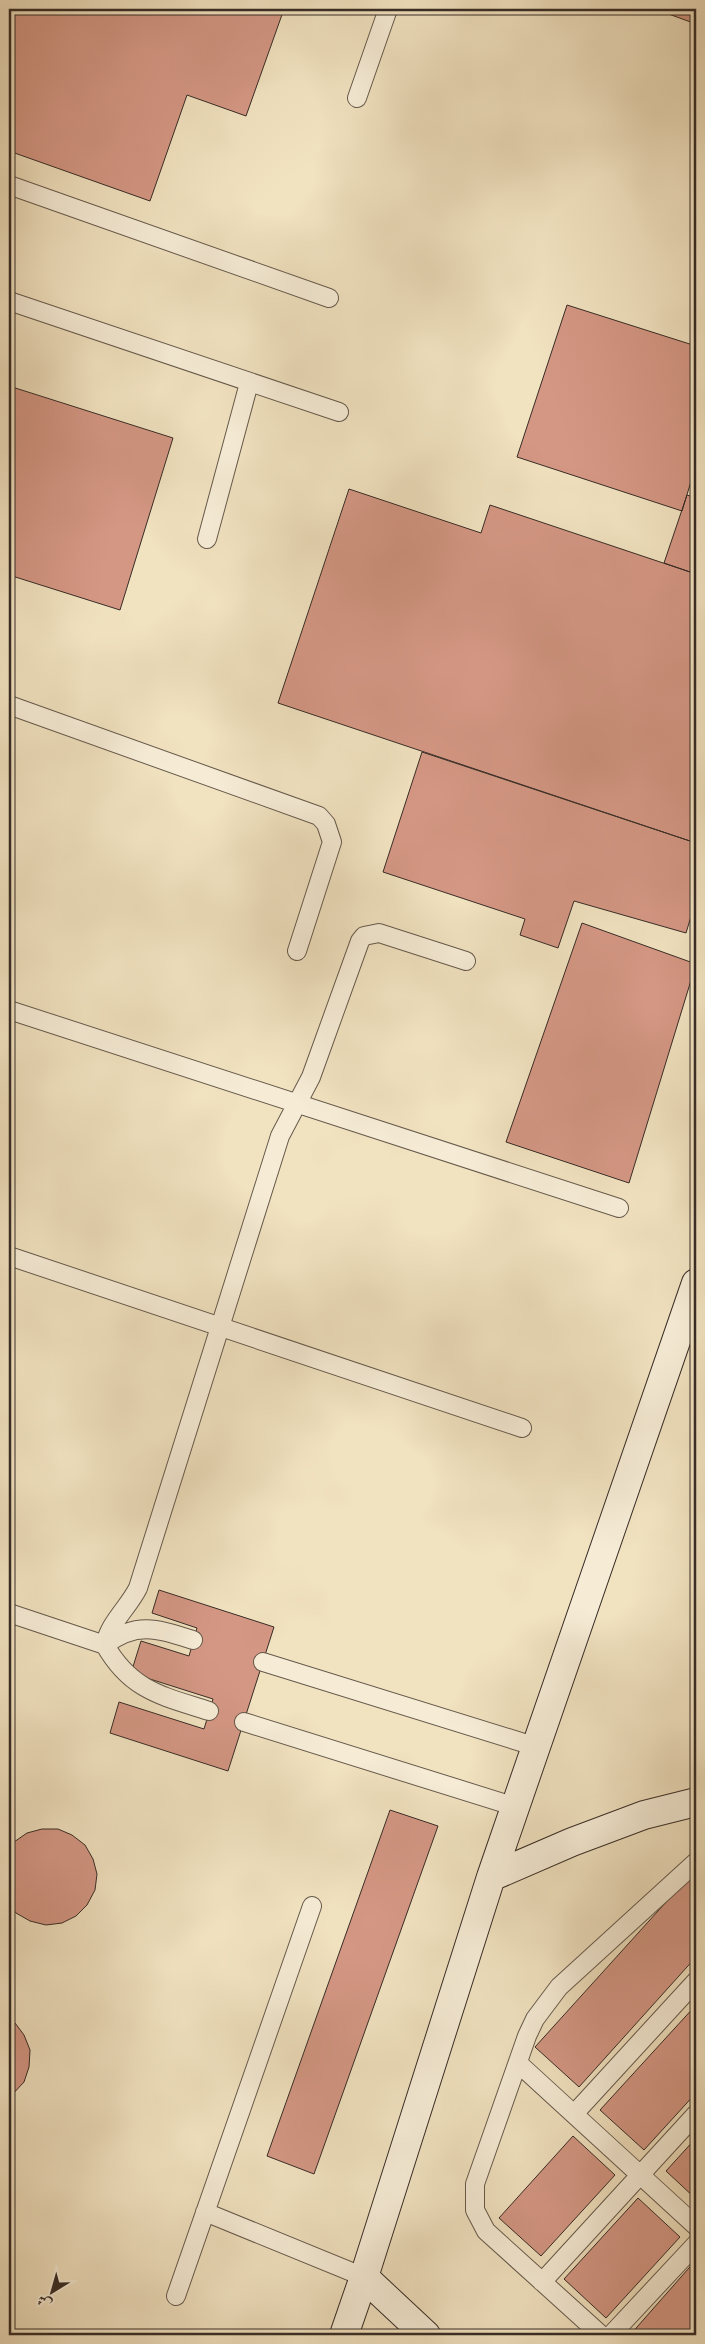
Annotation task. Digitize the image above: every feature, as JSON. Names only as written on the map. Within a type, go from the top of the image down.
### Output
[{"type":"main road","points":[[344,2335],[491,1877],[689,1325],[696,1283]]},
{"type":"main road","points":[[491,1877],[572,1842],[644,1815],[696,1802]]},
{"type":"main road","points":[[364,2277],[426,2335]]},
{"type":"lane","points":[[357,98],[388,9]]},
{"type":"lane","points":[[9,185],[329,298]]},
{"type":"lane","points":[[9,301],[338,412]]},
{"type":"lane","points":[[207,539],[250,383]]},
{"type":"lane","points":[[9,706],[318,816],[326,824],[332,842],[297,951]]},
{"type":"lane","points":[[105,1646],[110,1629],[127,1608],[138,1588],[280,1136],[311,1077],[357,948],[364,936],[379,933],[466,961]]},
{"type":"lane","points":[[9,1010],[619,1208]]},
{"type":"lane","points":[[9,1256],[522,1428]]},
{"type":"lane","points":[[9,1613],[105,1646],[114,1662],[140,1686],[209,1711]]},
{"type":"lane","points":[[105,1646],[117,1636],[132,1630],[147,1628],[193,1640]]},
{"type":"lane","points":[[263,1662],[537,1747]]},
{"type":"lane","points":[[244,1722],[516,1806]]},
{"type":"lane","points":[[601,2335],[486,2231],[475,2210],[474,2197],[479,2172],[535,2019],[559,1987],[696,1862]]},
{"type":"lane","points":[[176,2296],[312,1906]]},
{"type":"lane","points":[[574,2114],[696,1981]]},
{"type":"lane","points":[[518,2063],[696,2226]]},
{"type":"lane","points":[[542,2282],[696,2114]]},
{"type":"lane","points":[[205,2212],[364,2277]]},
{"type":"lane","points":[[611,2335],[696,2244]]},
{"type":"building","points":[[9,9],[284,9],[246,116],[187,95],[150,201],[9,151]]},
{"type":"building","points":[[655,9],[696,9],[696,24]]},
{"type":"building","points":[[567,305],[696,346],[696,465],[682,511],[517,457]]},
{"type":"building","points":[[9,386],[173,438],[120,610],[9,575]]},
{"type":"building","points":[[349,489],[481,533],[490,505],[696,574],[696,843],[278,703]]},
{"type":"building","points":[[687,495],[696,498],[696,574],[664,563]]},
{"type":"building","points":[[422,752],[696,843],[696,900],[686,933],[574,901],[558,948],[520,935],[525,919],[383,872]]},
{"type":"building","points":[[582,923],[696,964],[629,1183],[506,1142]]},
{"type":"building","points":[[159,1590],[274,1627],[228,1771],[110,1733],[119,1702],[204,1729],[213,1699],[131,1673],[141,1641],[189,1656],[197,1628],[152,1613]]},
{"type":"building","points":[[390,1810],[438,1826],[314,2174],[267,2156]]},
{"type":"building","points":[[42,1829],[58,1829],[72,1835],[85,1845],[93,1859],[97,1874],[95,1890],[87,1905],[76,1916],[62,1923],[46,1925],[30,1921],[16,1913],[9,1904],[9,1849],[14,1842],[27,1833]]},
{"type":"building","points":[[696,1869],[696,1957],[579,2087],[535,2047]]},
{"type":"building","points":[[696,2005],[696,2093],[644,2150],[600,2110]]},
{"type":"building","points":[[9,2019],[15,2023],[24,2035],[30,2050],[29,2067],[24,2082],[9,2098]]},
{"type":"building","points":[[573,2136],[615,2175],[541,2256],[499,2218]]},
{"type":"building","points":[[696,2138],[696,2199],[666,2171]]},
{"type":"building","points":[[638,2198],[680,2237],[606,2318],[564,2279]]},
{"type":"building","points":[[696,2260],[696,2335],[630,2335]]}]
